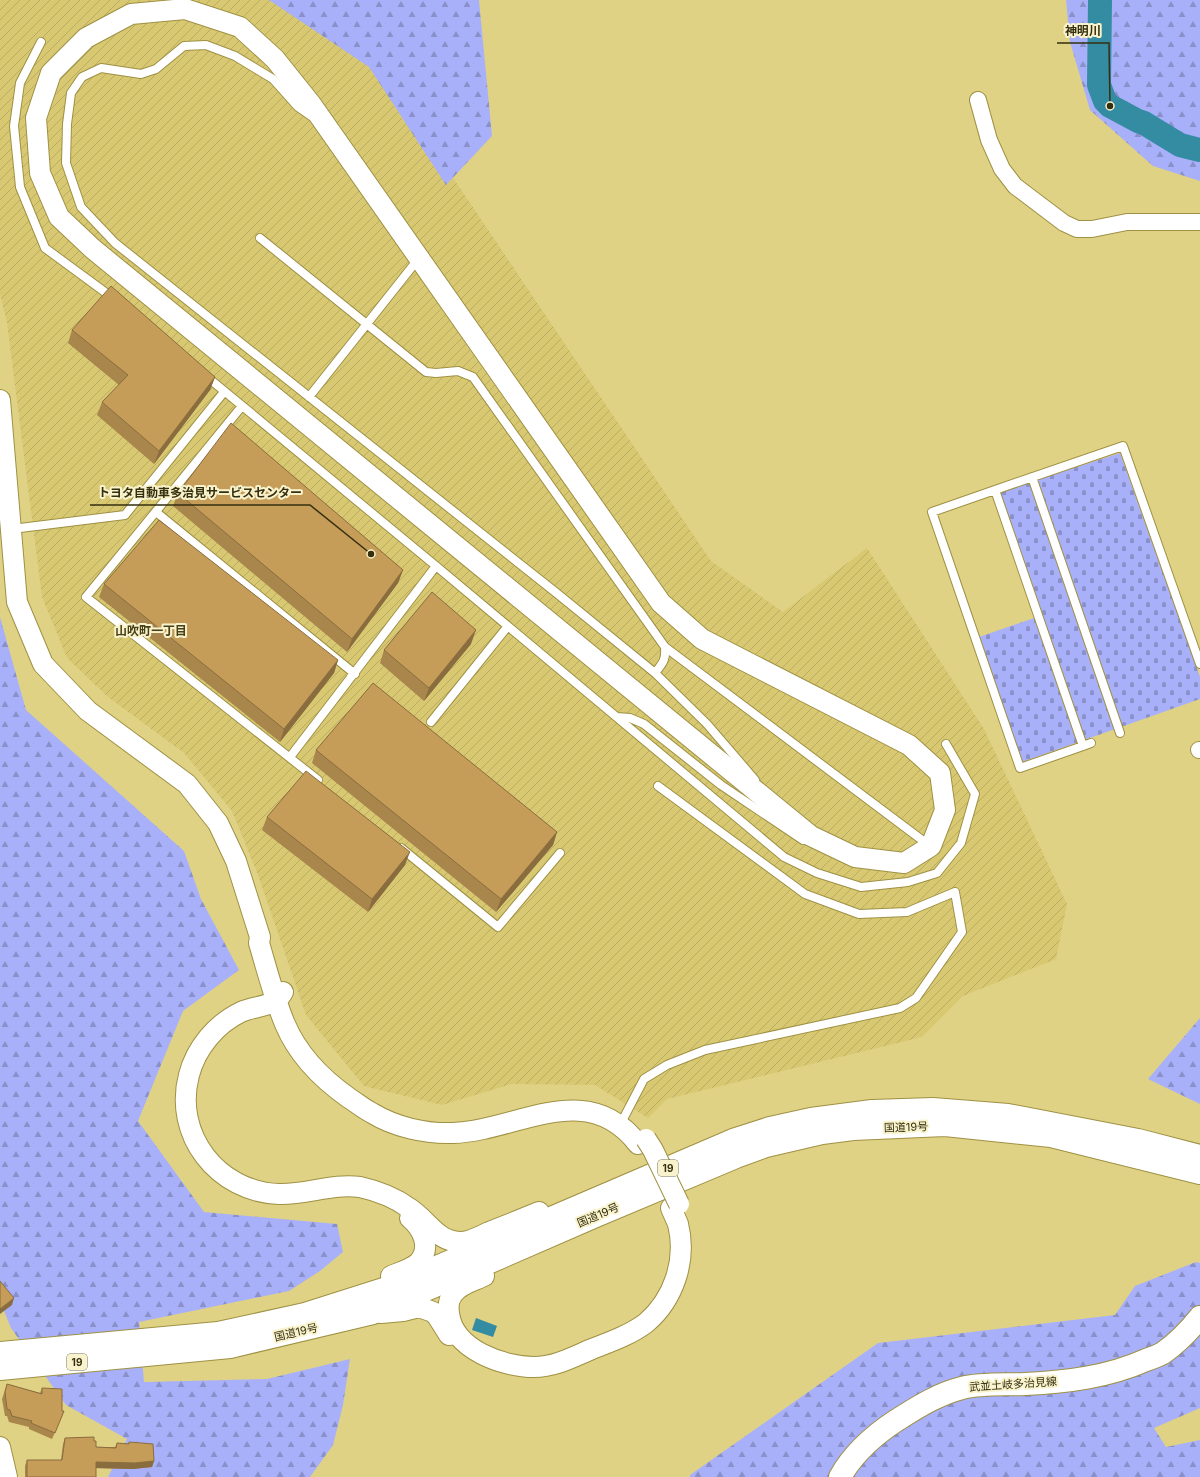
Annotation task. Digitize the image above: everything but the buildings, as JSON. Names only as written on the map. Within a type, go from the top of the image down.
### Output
[{"type":"main road","name":"国道19号","points":[[0,1369],[154,1347],[305,1314],[390,1286],[733,1140],[770,1128],[811,1119],[872,1111],[933,1109],[1008,1115],[1138,1140],[1200,1156]]},
{"type":"main road","name":"国道19号","points":[[0,1353],[154,1347],[230,1348],[373,1313],[680,1180],[766,1146],[822,1133],[853,1129],[945,1125],[1051,1136],[1200,1173]]},
{"type":"main road","name":"武並土岐多治見線","points":[[840,1477],[846,1465],[862,1447],[880,1431],[931,1399],[944,1393],[964,1387],[984,1385],[1078,1380],[1129,1368],[1162,1354],[1181,1339],[1200,1318]]},
{"type":"street","points":[[185,9],[240,28],[275,59],[330,130],[661,603],[702,639],[908,745],[940,773],[945,810],[931,846],[904,862],[855,857],[811,836],[82,238],[59,217],[40,173],[36,118],[51,73],[86,38],[131,14],[185,9]]},
{"type":"street","points":[[978,100],[989,140],[1002,169],[1015,186],[1064,223],[1077,229],[1092,229],[1127,222],[1200,222]]},
{"type":"street","points":[[0,400],[17,602],[43,664],[88,711],[187,784],[218,823],[236,861],[260,937],[266,941],[285,1024],[310,1064],[333,1087],[372,1114],[420,1131],[464,1133],[501,1126],[539,1114],[560,1110],[578,1110],[621,1122],[631,1134],[642,1141],[644,1152],[675,1206],[686,1229],[686,1272],[675,1299],[666,1312],[655,1324],[626,1343],[560,1371],[537,1375],[523,1375],[499,1370],[484,1364],[468,1355],[451,1338],[433,1312],[418,1307],[403,1311],[373,1313]]},
{"type":"street","points":[[278,993],[241,1012],[220,1026],[206,1040],[195,1058],[186,1087],[188,1123],[192,1136],[200,1150],[210,1164],[222,1174],[237,1184],[252,1190],[279,1194],[343,1187],[357,1187],[372,1190],[395,1198],[411,1209],[440,1236],[450,1241],[465,1242],[716,1137],[733,1140]]},
{"type":"street","points":[[278,993],[258,994],[216,1019],[200,1036],[188,1054],[181,1072],[178,1111],[185,1139],[193,1153],[217,1180],[250,1197],[279,1201],[344,1195],[381,1201],[405,1215],[418,1225],[426,1245],[423,1256],[418,1262],[408,1268],[388,1277],[309,1304],[305,1314]]},
{"type":"street","points":[[596,1216],[589,1224],[565,1238],[461,1287],[452,1294],[448,1304],[449,1317],[454,1329],[462,1339],[474,1350],[499,1362],[535,1367],[553,1365],[625,1336],[645,1323],[660,1307],[670,1292],[678,1270],[681,1246],[675,1206]]},
{"type":"street","points":[[0,1447],[7,1477]]},
{"type":"lane","points":[[41,42],[20,83],[14,126],[20,188],[45,248],[116,302]]},
{"type":"lane","points":[[330,130],[298,107],[273,79],[236,56],[206,45],[184,46],[156,69],[141,74],[102,68],[82,77],[71,93],[67,124],[66,162],[81,207],[115,243],[548,586],[655,673],[707,724],[786,815]]},
{"type":"lane","points":[[260,238],[426,372],[436,373],[458,371],[473,377],[665,647],[931,846]]},
{"type":"lane","points":[[309,398],[419,258]]},
{"type":"lane","points":[[200,372],[436,566],[784,856],[817,873],[861,887],[908,882],[937,873],[961,843],[975,794],[946,744]]},
{"type":"lane","points":[[11,529],[125,515],[224,392]]},
{"type":"lane","points":[[242,406],[86,597],[327,787]]},
{"type":"lane","points":[[995,490],[1087,745],[1020,768],[932,512],[1032,477],[1123,446],[1200,664]]},
{"type":"lane","points":[[1032,477],[1120,733]]},
{"type":"lane","points":[[156,512],[354,674]]},
{"type":"lane","points":[[290,757],[436,566]]},
{"type":"lane","points":[[431,722],[508,626]]},
{"type":"lane","points":[[655,673],[666,657],[665,647]]},
{"type":"lane","points":[[616,717],[630,718],[644,724],[721,785],[799,838],[825,851],[855,857]]},
{"type":"lane","points":[[621,1122],[644,1079],[667,1065],[705,1050],[900,1008],[916,998],[962,932],[955,892],[907,912],[859,914],[805,894],[658,786]]},
{"type":"lane","points":[[394,842],[498,928],[560,853]]},
{"type":"shaded area","points":[[0,0],[303,0],[371,56],[711,561],[783,612],[867,548],[984,729],[1067,904],[1056,959],[963,996],[922,1037],[667,1099],[648,1118],[595,1085],[512,1084],[442,1105],[364,1086],[306,1015],[258,875],[232,811],[184,753],[108,697],[67,658],[42,597],[7,323],[0,294]]},
{"type":"shaded area","points":[[476,1318],[497,1326],[493,1337],[472,1330]]},
{"type":"green space","points":[[269,0],[479,0],[492,136],[446,185],[369,67]]},
{"type":"green space","points":[[1066,0],[1200,0],[1200,181],[1153,166],[1090,110],[1070,42]]},
{"type":"green space","points":[[1120,453],[1200,677],[1200,699],[1022,762],[979,637],[1043,615],[1000,492]]},
{"type":"green space","points":[[0,617],[26,710],[184,851],[201,899],[239,970],[183,1011],[138,1121],[204,1212],[337,1224],[343,1252],[320,1271],[289,1291],[139,1322],[144,1382],[267,1379],[350,1359],[343,1405],[333,1445],[310,1477],[108,1477],[127,1439],[66,1405],[11,1328],[0,1301]]},
{"type":"green space","points":[[1200,1018],[1200,1104],[1148,1079]]},
{"type":"green space","points":[[1196,1262],[1200,1263],[1200,1408],[1154,1428],[1166,1447],[1200,1440],[1200,1477],[690,1477],[690,1475],[878,1343],[1115,1315],[1135,1286]]},
{"type":"waterway","points":[[1100,0],[1099,85],[1105,101],[1110,106],[1144,123],[1180,145],[1200,150]]},
{"type":"place","name":"神明川","points":[[1110,106]]},
{"type":"place","name":"トヨタ自動車多治見サービスセンター","points":[[371,554]]},
{"type":"district","name":"山吹町一丁目","points":[[151,631]]}]
